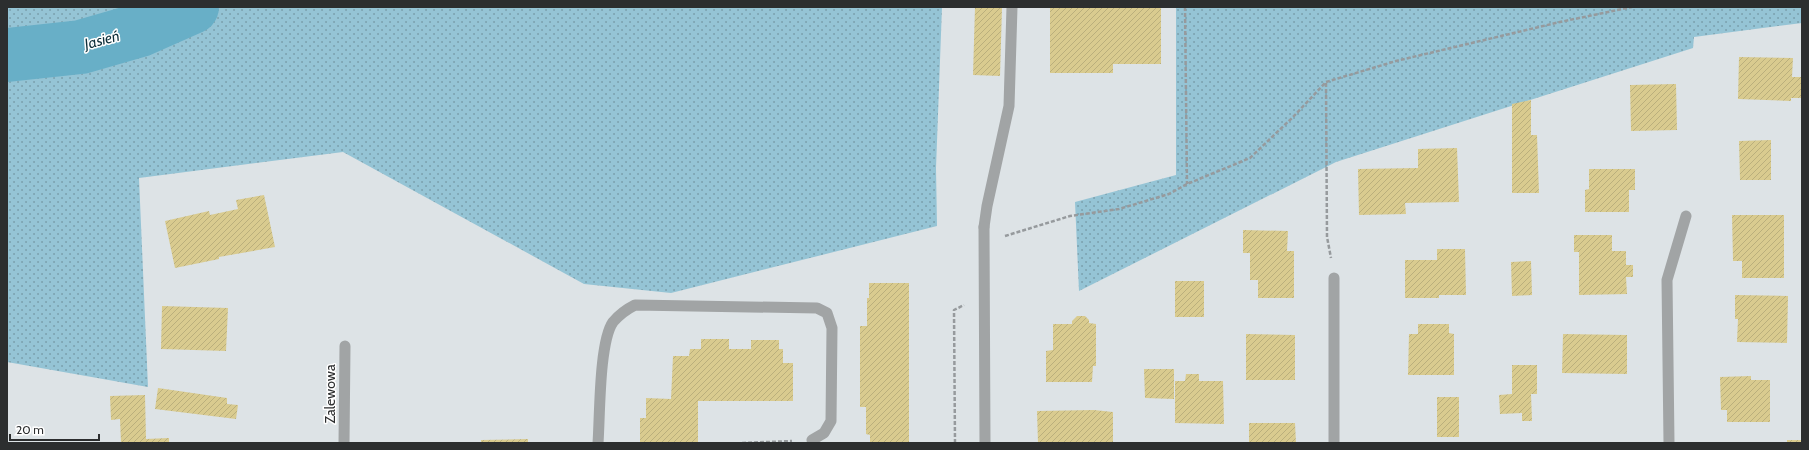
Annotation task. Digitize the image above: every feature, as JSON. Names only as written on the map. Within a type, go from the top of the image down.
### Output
[{"type":"street","points":[[985,443],[984,227],[987,206],[1009,106],[1012,7]]},
{"type":"street","points":[[1669,443],[1667,280],[1686,216]]},
{"type":"street","points":[[1334,278],[1334,443]]},
{"type":"street","points":[[598,443],[604,344],[613,322],[624,311],[635,305],[817,308],[827,313],[832,328],[831,421],[824,433],[812,440]]},
{"type":"street","name":"Zalewowa","points":[[344,443],[345,346]]},
{"type":"path","points":[[1185,7],[1187,184]]},
{"type":"path","points":[[985,242],[1070,216],[1119,208],[1169,194],[1187,184],[1250,158],[1293,117],[1326,82],[1396,61],[1560,22],[1632,7]]},
{"type":"path","points":[[1326,82],[1327,237],[1334,278]]},
{"type":"path","points":[[955,443],[954,310],[985,292]]},
{"type":"path","points":[[742,443],[812,440]]},
{"type":"shaded area","points":[[7,7],[942,7],[936,168],[937,226],[671,293],[584,284],[343,152],[139,178],[148,387],[7,362]]},
{"type":"shaded area","points":[[1176,7],[1802,7],[1802,23],[1694,37],[1693,48],[1336,162],[1079,291],[1075,202],[1176,175]]},
{"type":"building","points":[[975,7],[1002,7],[1000,76],[973,75]]},
{"type":"building","points":[[1050,7],[1161,7],[1161,64],[1113,64],[1113,73],[1050,73]]},
{"type":"building","points":[[1739,57],[1793,58],[1792,77],[1802,77],[1802,98],[1791,98],[1791,101],[1738,99]]},
{"type":"building","points":[[1676,84],[1677,130],[1631,131],[1630,85]]},
{"type":"building","points":[[1531,100],[1531,135],[1537,135],[1539,193],[1512,193],[1512,104]]},
{"type":"building","points":[[1771,140],[1771,180],[1740,180],[1739,141]]},
{"type":"building","points":[[1457,148],[1459,202],[1405,203],[1406,214],[1359,215],[1358,169],[1418,168],[1418,149]]},
{"type":"building","points":[[1589,169],[1635,169],[1635,190],[1629,190],[1629,212],[1585,212],[1585,190],[1589,189]]},
{"type":"building","points":[[264,195],[275,247],[219,257],[219,259],[175,268],[165,221],[209,211],[210,215],[238,209],[236,200]]},
{"type":"building","points":[[1732,215],[1784,215],[1784,278],[1742,278],[1742,261],[1733,261]]},
{"type":"building","points":[[1243,230],[1288,231],[1287,251],[1294,251],[1294,298],[1258,298],[1258,280],[1250,280],[1250,253],[1243,253]]},
{"type":"building","points":[[1574,235],[1612,235],[1612,251],[1626,251],[1626,265],[1633,265],[1633,277],[1626,277],[1627,294],[1579,295],[1579,252],[1574,252]]},
{"type":"building","points":[[1437,249],[1465,249],[1466,295],[1439,295],[1439,298],[1405,298],[1405,260],[1437,260]]},
{"type":"building","points":[[1531,261],[1532,295],[1512,296],[1511,262]]},
{"type":"building","points":[[1175,281],[1204,281],[1204,317],[1175,317]]},
{"type":"building","points":[[869,283],[909,283],[909,443],[870,443],[870,435],[866,434],[866,407],[860,407],[860,326],[867,326],[867,298],[869,298]]},
{"type":"building","points":[[1735,295],[1788,296],[1787,343],[1737,342],[1738,319],[1735,319]]},
{"type":"building","points":[[162,306],[228,308],[226,351],[161,349]]},
{"type":"building","points":[[1077,316],[1085,316],[1089,320],[1089,323],[1096,324],[1096,366],[1093,366],[1092,382],[1046,382],[1046,351],[1053,350],[1053,324],[1072,324],[1072,321]]},
{"type":"building","points":[[1418,324],[1449,324],[1449,333],[1454,334],[1454,375],[1408,375],[1409,334],[1418,334]]},
{"type":"building","points":[[1246,334],[1295,335],[1295,380],[1246,380]]},
{"type":"building","points":[[1563,334],[1627,335],[1627,374],[1562,373]]},
{"type":"building","points":[[701,339],[729,339],[729,349],[751,349],[751,340],[779,340],[779,349],[783,349],[783,363],[793,363],[793,401],[698,401],[698,443],[640,443],[640,418],[646,418],[646,398],[671,399],[673,356],[689,356],[690,349],[701,349]]},
{"type":"building","points":[[1512,365],[1537,365],[1537,394],[1531,394],[1532,421],[1522,421],[1522,413],[1500,414],[1499,395],[1512,394]]},
{"type":"building","points":[[1144,369],[1174,369],[1174,399],[1145,398]]},
{"type":"building","points":[[1186,374],[1199,374],[1199,381],[1223,381],[1224,424],[1175,423],[1175,381],[1185,381]]},
{"type":"building","points":[[1751,376],[1751,380],[1770,380],[1770,422],[1727,422],[1727,410],[1721,410],[1720,377]]},
{"type":"building","points":[[158,388],[227,398],[227,404],[238,405],[236,419],[155,409]]},
{"type":"building","points":[[145,395],[146,439],[169,438],[169,443],[121,443],[120,419],[111,420],[110,396]]},
{"type":"building","points":[[1437,397],[1459,397],[1459,437],[1437,437]]},
{"type":"building","points":[[1094,410],[1113,412],[1113,443],[1038,443],[1037,411]]},
{"type":"building","points":[[1249,423],[1295,423],[1296,443],[1249,443]]},
{"type":"building","points":[[528,439],[528,443],[481,443],[481,440]]},
{"type":"building","points":[[1787,440],[1802,440],[1802,443],[1787,443]]},
{"type":"waterway","name":"Jasień","points":[[7,55],[81,47],[140,30],[192,7]]}]
